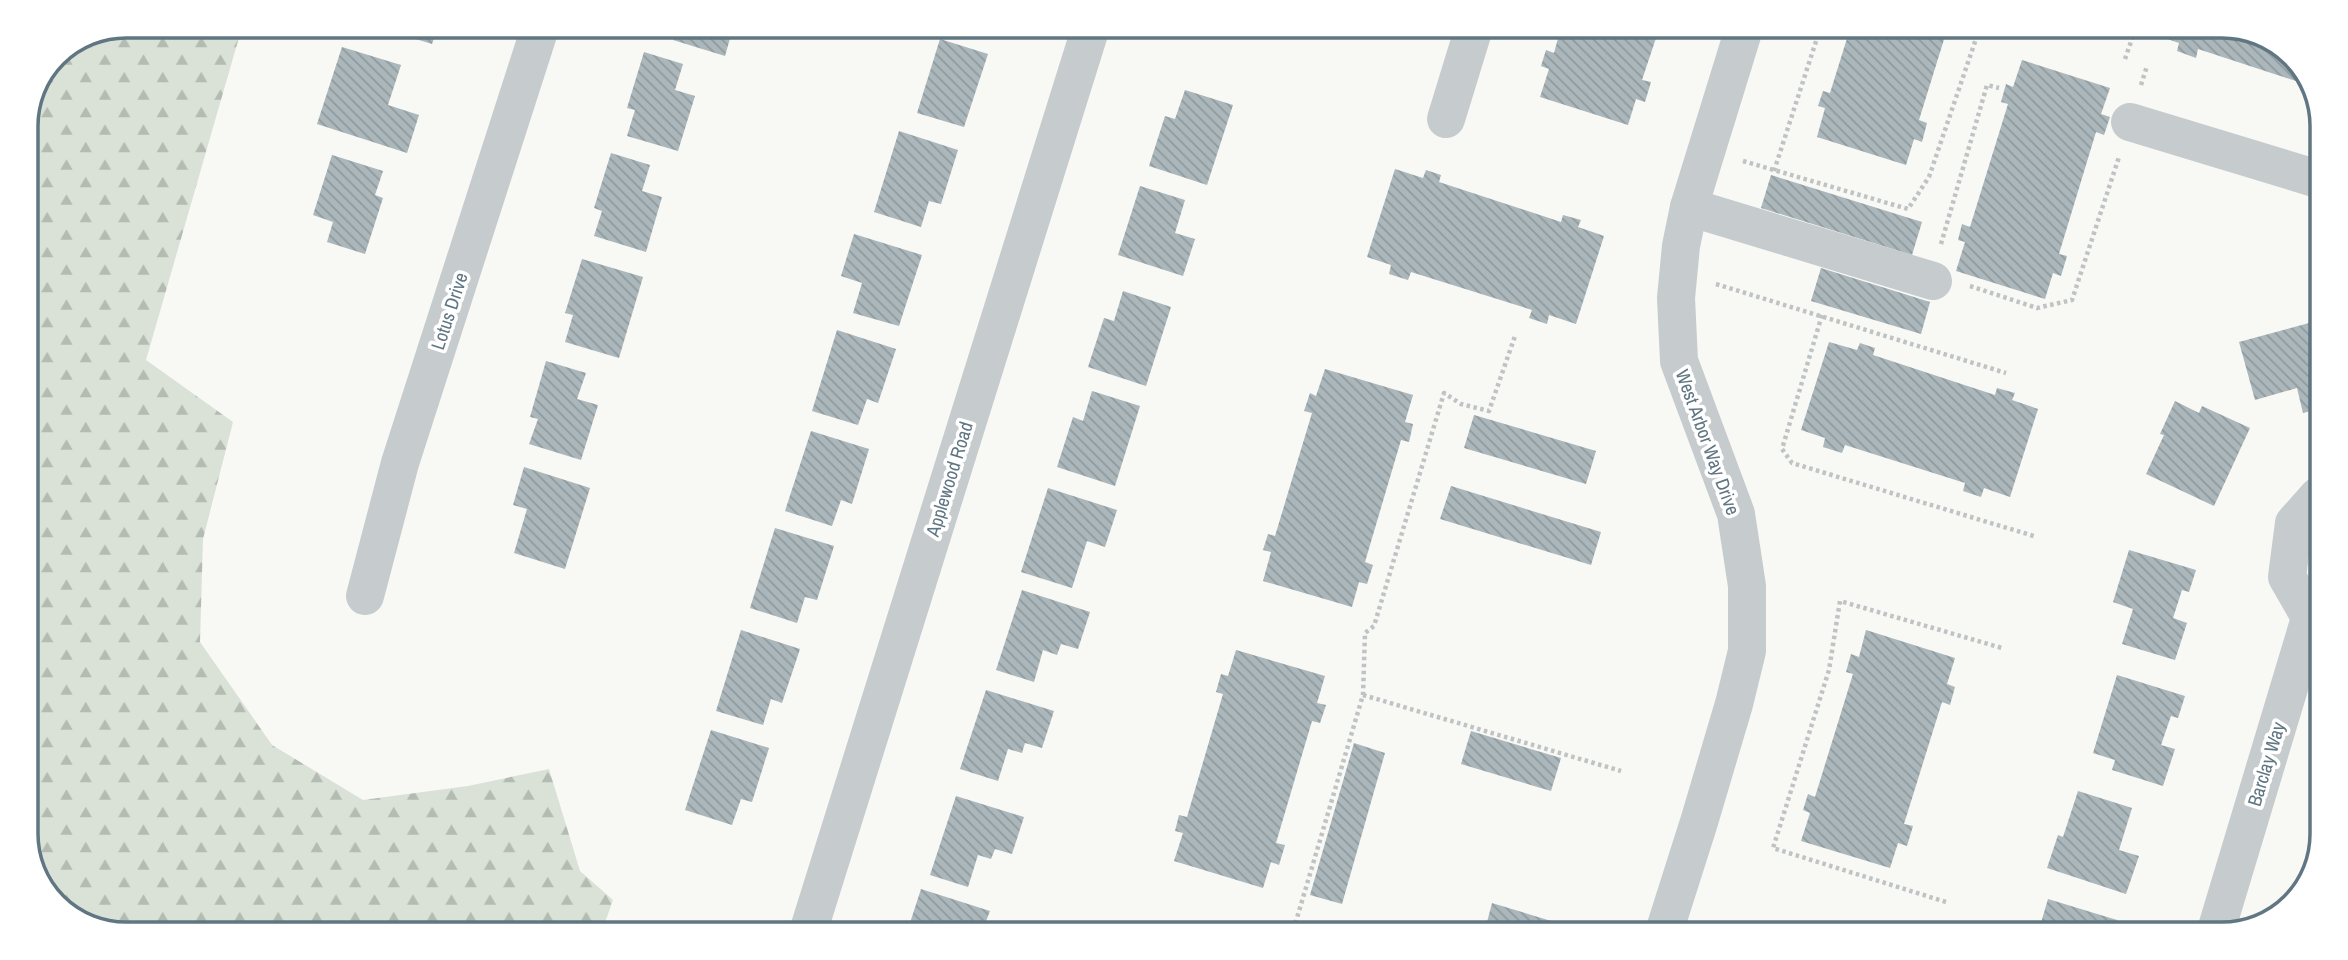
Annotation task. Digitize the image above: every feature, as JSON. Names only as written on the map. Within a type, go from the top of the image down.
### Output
[{"type":"street","name":"Lotus Drive","points":[[365,596],[400,463],[537,38]]},
{"type":"street","name":"Applewood Road","points":[[811,922],[1087,38]]},
{"type":"street","points":[[1446,119],[1471,38]]},
{"type":"street","name":"West Arbor Way Drive","points":[[1667,922],[1734,704],[1747,651],[1747,586],[1736,514],[1679,361],[1676,298],[1681,246],[1689,207],[1741,38]]},
{"type":"street","points":[[2130,122],[2309,176]]},
{"type":"street","points":[[1689,207],[1945,270]]},
{"type":"street","points":[[2310,506],[2294,523],[2287,577],[2310,602]]},
{"type":"street","name":"Barclay Way","points":[[2219,922],[2310,617]]},
{"type":"path","points":[[1774,171],[1817,38]]},
{"type":"path","points":[[1738,160],[1908,209],[1929,177],[1976,38]]},
{"type":"path","points":[[2125,59],[2132,38]]},
{"type":"path","points":[[1999,88],[1987,85],[1945,270],[2037,308],[2072,300],[2147,66]]},
{"type":"path","points":[[1712,282],[2006,373]]},
{"type":"path","points":[[1822,315],[1782,449],[1792,463],[2037,537]]},
{"type":"path","points":[[1297,922],[1363,695],[1365,633],[1374,626],[1444,393],[1461,404],[1489,411],[1515,336]]},
{"type":"path","points":[[1946,902],[1773,848],[1829,670],[1840,601],[2002,648]]},
{"type":"path","points":[[1363,695],[1621,771]]},
{"type":"green space","points":[[127,38],[239,38],[146,360],[233,422],[203,539],[200,642],[272,745],[363,800],[468,786],[549,769],[580,871],[613,900],[605,922],[127,922],[110,920],[83,910],[64,896],[57,887],[43,862],[39,839],[39,121],[48,88],[57,73],[83,50],[98,43]]},
{"type":"building","points":[[412,38],[434,38],[432,44]]},
{"type":"building","points":[[674,38],[730,38],[725,56],[673,40]]},
{"type":"building","points":[[1558,38],[1656,38],[1642,80],[1651,82],[1645,102],[1636,99],[1628,125],[1540,97],[1549,69],[1541,66],[1546,50],[1554,53]]},
{"type":"building","points":[[1847,38],[1944,38],[1919,120],[1927,123],[1922,142],[1914,139],[1906,165],[1817,137],[1825,108],[1818,106],[1823,91],[1830,93]]},
{"type":"building","points":[[2164,38],[2221,38],[2255,45],[2284,64],[2297,81],[2198,49],[2196,58],[2177,51],[2179,43]]},
{"type":"building","points":[[940,39],[988,54],[964,127],[917,113]]},
{"type":"building","points":[[342,47],[401,65],[388,105],[419,115],[407,153],[317,124]]},
{"type":"building","points":[[644,52],[683,64],[675,90],[695,96],[678,151],[627,136],[635,110],[627,108]]},
{"type":"building","points":[[2022,60],[2110,88],[2101,114],[2110,117],[2104,135],[2096,132],[2059,254],[2067,256],[2061,276],[2053,273],[2045,299],[1956,271],[1965,242],[1958,240],[1962,224],[1970,227],[2008,104],[2001,102],[2006,84],[2013,87]]},
{"type":"building","points":[[1185,90],[1233,105],[1207,185],[1149,166],[1165,116],[1175,119]]},
{"type":"building","points":[[899,131],[958,150],[941,204],[929,201],[921,227],[874,212]]},
{"type":"building","points":[[611,153],[650,165],[642,191],[662,197],[646,252],[594,236],[602,211],[594,208]]},
{"type":"building","points":[[332,155],[383,171],[375,195],[383,198],[365,254],[327,242],[333,222],[313,215]]},
{"type":"building","points":[[1395,169],[1423,178],[1426,170],[1441,175],[1439,182],[1561,222],[1563,215],[1581,220],[1578,227],[1604,236],[1576,324],[1549,315],[1547,324],[1529,318],[1532,310],[1411,272],[1408,280],[1389,274],[1391,265],[1367,257]]},
{"type":"building","points":[[1771,175],[1922,222],[1912,255],[1761,208]]},
{"type":"building","points":[[1140,186],[1185,200],[1175,233],[1195,239],[1183,276],[1118,255]]},
{"type":"building","points":[[854,234],[922,255],[899,326],[853,313],[862,283],[841,276]]},
{"type":"building","points":[[582,259],[643,277],[619,358],[565,342],[573,315],[565,313]]},
{"type":"building","points":[[1821,268],[1930,302],[1921,334],[1811,301]]},
{"type":"building","points":[[1123,291],[1171,307],[1146,386],[1088,367],[1104,318],[1114,321]]},
{"type":"building","points":[[2309,323],[2309,411],[2303,413],[2297,388],[2255,400],[2239,342]]},
{"type":"building","points":[[837,330],[896,349],[878,403],[867,399],[858,425],[812,411]]},
{"type":"building","points":[[1829,342],[1857,350],[1860,343],[1875,348],[1873,355],[1995,395],[1997,388],[2015,393],[2012,400],[2038,409],[2010,497],[1984,488],[1981,497],[1963,491],[1965,483],[1845,445],[1842,453],[1823,447],[1825,438],[1801,430]]},
{"type":"building","points":[[546,361],[586,373],[577,399],[598,405],[581,460],[529,444],[538,419],[530,417]]},
{"type":"building","points":[[1325,369],[1413,395],[1405,422],[1413,424],[1409,442],[1401,440],[1365,562],[1373,565],[1367,584],[1359,582],[1352,607],[1263,581],[1271,552],[1263,550],[1268,534],[1275,536],[1312,413],[1304,411],[1310,393],[1316,396]]},
{"type":"building","points":[[1092,391],[1140,406],[1115,486],[1057,467],[1073,417],[1083,421]]},
{"type":"building","points":[[2175,401],[2199,413],[2202,406],[2250,428],[2214,506],[2146,474],[2164,435],[2160,434]]},
{"type":"building","points":[[1474,415],[1596,451],[1586,484],[1464,448]]},
{"type":"building","points":[[811,431],[869,449],[852,504],[841,500],[832,526],[785,511]]},
{"type":"building","points":[[524,467],[590,488],[565,569],[514,553],[527,509],[513,505]]},
{"type":"building","points":[[1451,486],[1601,532],[1591,565],[1440,519]]},
{"type":"building","points":[[1048,488],[1117,510],[1105,547],[1087,541],[1072,588],[1021,572]]},
{"type":"building","points":[[775,528],[834,546],[817,600],[805,597],[797,623],[750,608]]},
{"type":"building","points":[[2129,550],[2196,570],[2189,592],[2182,590],[2173,618],[2187,623],[2175,660],[2122,644],[2133,609],[2113,602]]},
{"type":"building","points":[[1022,590],[1090,612],[1078,649],[1061,644],[1057,655],[1043,650],[1034,682],[996,670]]},
{"type":"building","points":[[741,630],[800,649],[782,703],[771,699],[763,725],[716,711]]},
{"type":"building","points":[[1866,630],[1955,658],[1947,684],[1955,687],[1950,705],[1942,702],[1904,824],[1913,826],[1907,846],[1898,843],[1890,868],[1801,841],[1810,813],[1803,810],[1808,794],[1815,797],[1853,674],[1846,672],[1851,654],[1859,657]]},
{"type":"building","points":[[1236,650],[1325,676],[1317,703],[1326,705],[1320,723],[1312,721],[1276,843],[1285,845],[1279,865],[1271,862],[1263,888],[1174,861],[1183,833],[1175,831],[1179,815],[1187,817],[1223,694],[1216,692],[1221,674],[1228,676]]},
{"type":"building","points":[[2117,675],[2185,696],[2178,718],[2171,716],[2161,745],[2175,749],[2163,786],[2112,770],[2115,760],[2093,753]]},
{"type":"building","points":[[986,690],[1054,711],[1042,748],[1025,743],[1022,753],[1008,749],[998,781],[960,769]]},
{"type":"building","points":[[711,730],[769,748],[752,802],[741,799],[732,825],[685,810]]},
{"type":"building","points":[[1471,731],[1561,758],[1551,791],[1461,764]]},
{"type":"building","points":[[1354,743],[1385,753],[1342,904],[1310,895]]},
{"type":"building","points":[[2078,791],[2132,808],[2119,850],[2139,856],[2126,894],[2047,868],[2058,835],[2063,837]]},
{"type":"building","points":[[956,796],[1024,817],[1012,854],[995,849],[991,859],[978,855],[968,887],[930,875]]},
{"type":"building","points":[[921,889],[990,911],[986,922],[910,922]]},
{"type":"building","points":[[2048,899],[2117,920],[2116,922],[2041,922]]},
{"type":"building","points":[[1492,903],[1554,922],[1487,922]]}]
